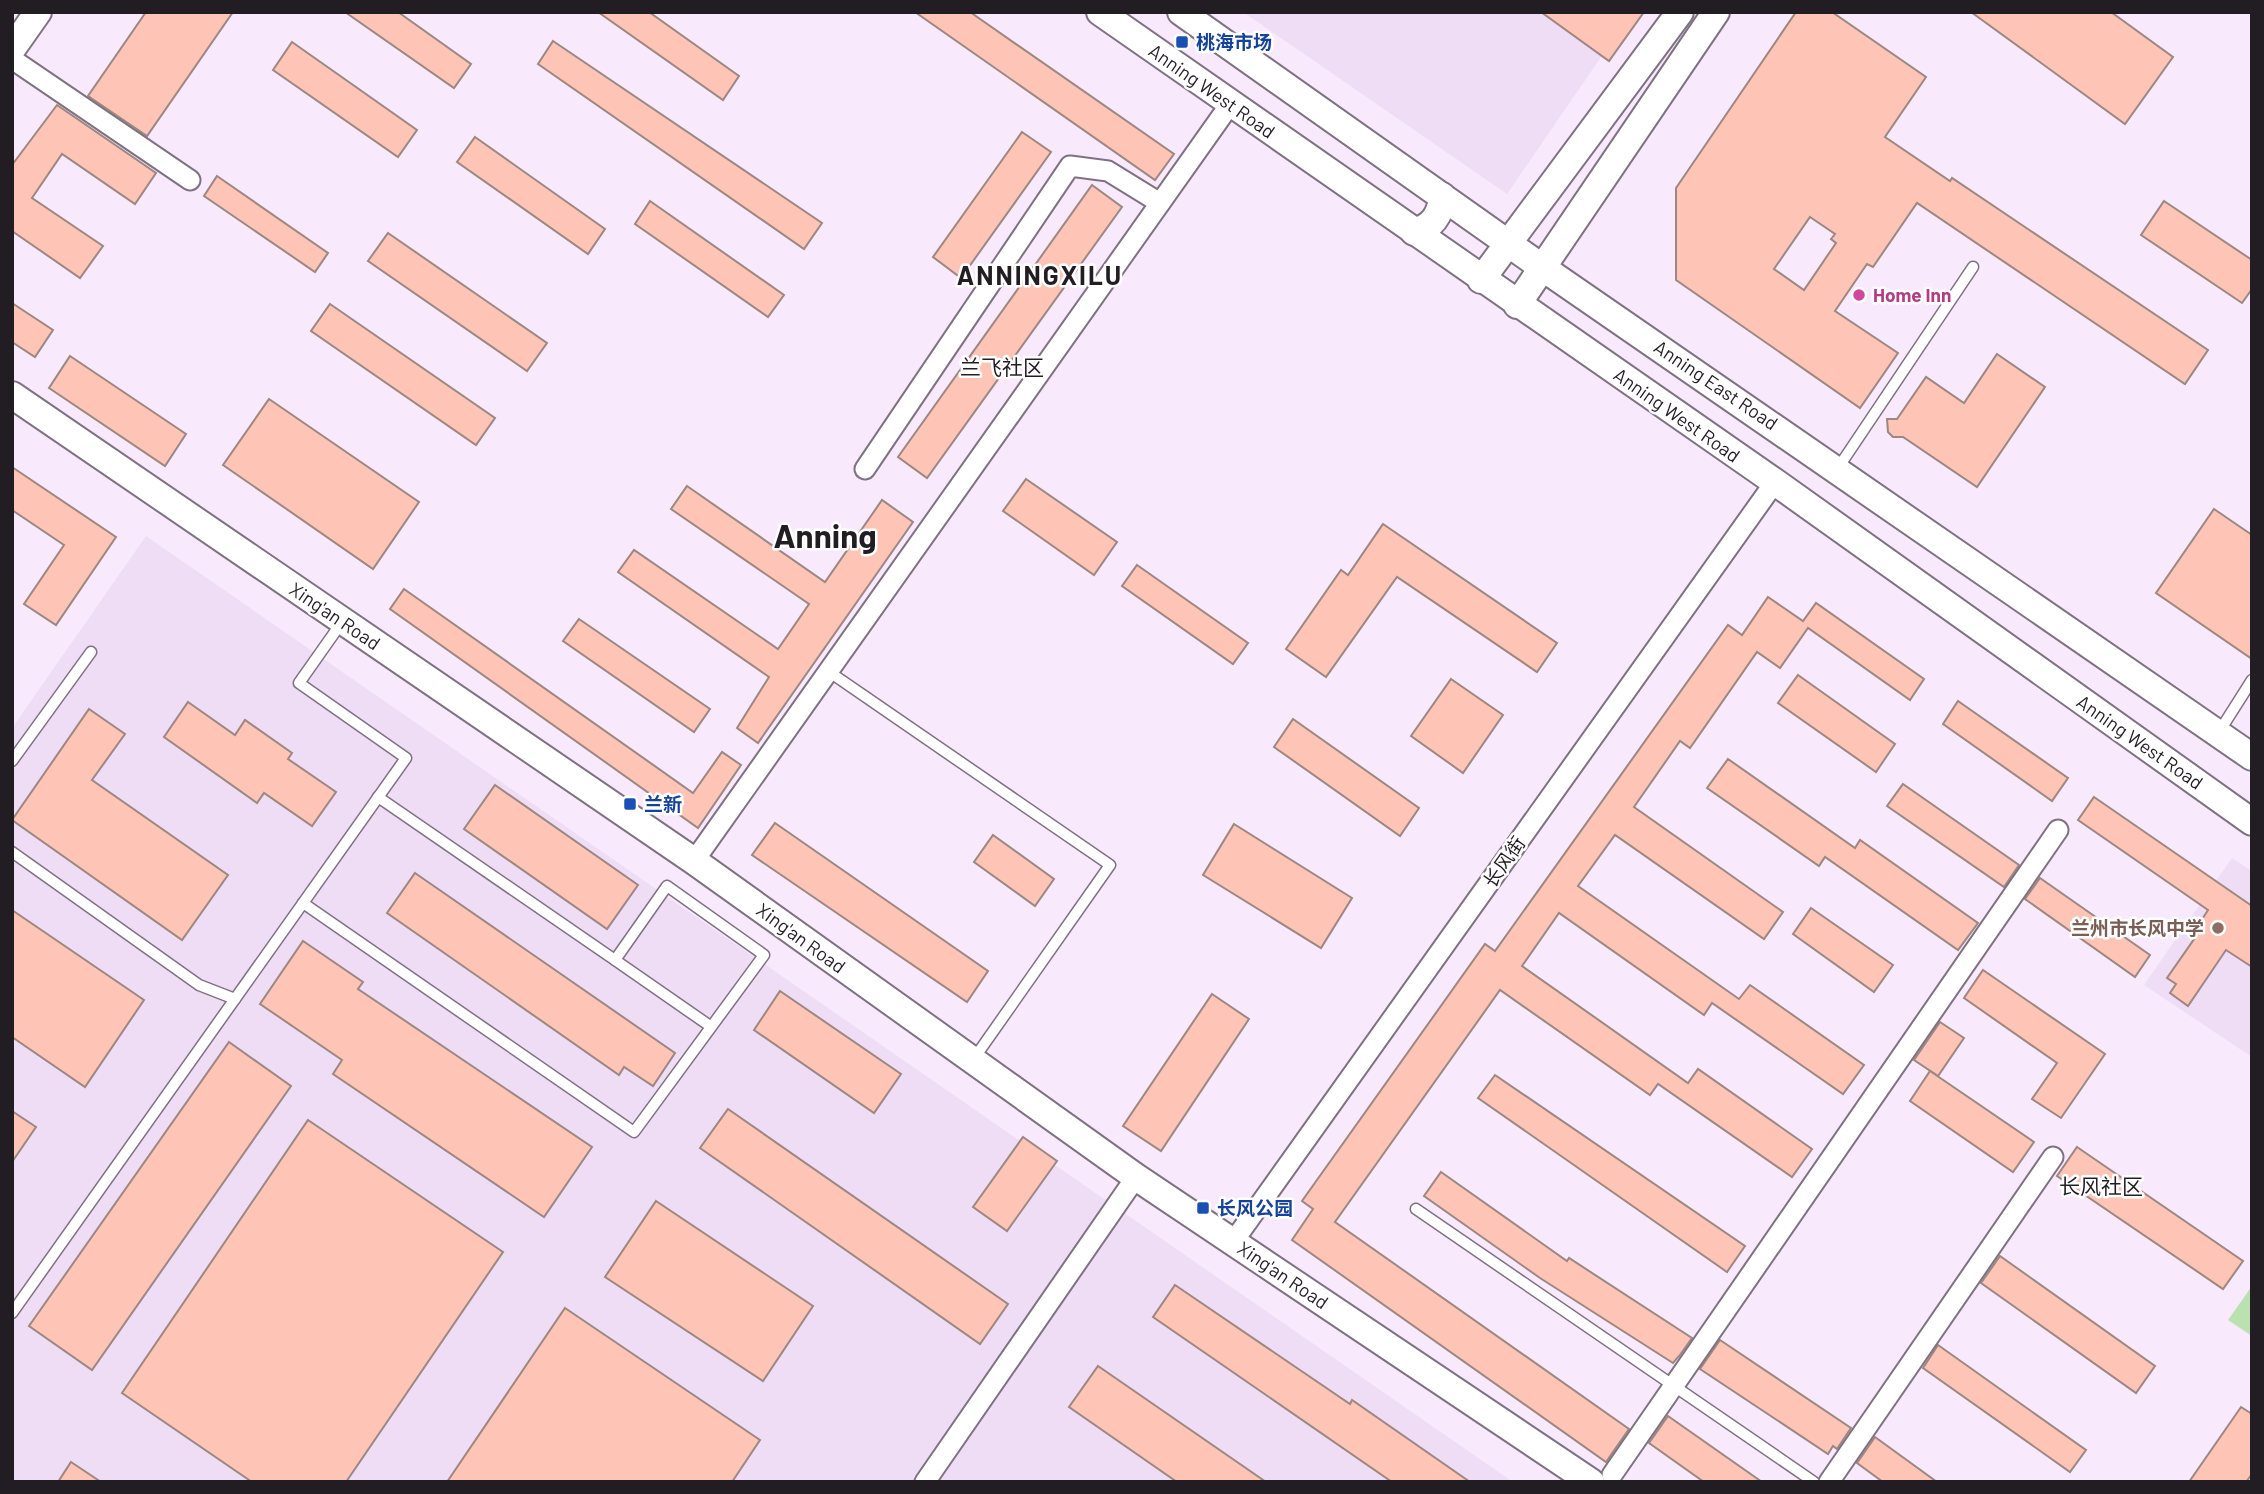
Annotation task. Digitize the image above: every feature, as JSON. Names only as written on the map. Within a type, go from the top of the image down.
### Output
[{"type":"main road","points":[[12,49],[38,12]]},
{"type":"main road","name":"Anning West Road","points":[[1100,12],[1517,305],[1775,482],[2252,822]]},
{"type":"main road","name":"Anning East Road","points":[[1181,12],[1543,268],[1838,468],[2252,757]]},
{"type":"main road","points":[[1481,279],[1510,244],[1680,12]]},
{"type":"main road","points":[[1517,305],[1716,12]]},
{"type":"main road","points":[[1415,232],[1432,223],[1441,206],[1442,196]]},
{"type":"main road","points":[[1596,359],[1593,346],[1597,333],[1609,324],[1624,324]]},
{"type":"main road","name":"Xing'an Road","points":[[12,395],[694,861],[1136,1177],[1601,1478]]},
{"type":"street","points":[[12,59],[190,180]]},
{"type":"street","points":[[694,861],[1231,103]]},
{"type":"street","points":[[865,469],[1070,166],[1108,171],[1160,203]]},
{"type":"street","name":"长风街","points":[[1233,1242],[1775,482]]},
{"type":"street","points":[[1601,1478],[1675,1385],[2058,831]]},
{"type":"street","points":[[1829,1482],[2053,1157]]},
{"type":"street","points":[[925,1482],[1136,1177]]},
{"type":"lane","points":[[1838,468],[1973,267]]},
{"type":"lane","points":[[12,1313],[405,758],[299,683],[342,622]]},
{"type":"lane","points":[[12,761],[91,652]]},
{"type":"lane","points":[[828,671],[1110,865],[972,1060]]},
{"type":"lane","points":[[2218,732],[2252,680]]},
{"type":"lane","points":[[378,797],[710,1026]]},
{"type":"lane","points":[[12,852],[199,985],[235,999]]},
{"type":"lane","points":[[303,903],[634,1132],[764,955],[667,886],[615,960]]},
{"type":"lane","points":[[1416,1209],[1814,1482]]},
{"type":"shaded area","points":[[1243,12],[1632,12],[1507,194]]},
{"type":"shaded area","points":[[146,536],[1513,1482],[12,1482],[12,728]]},
{"type":"shaded area","name":"兰州市长风中学","points":[[2232,858],[2252,871],[2252,1057],[2144,985]]},
{"type":"green space","points":[[2252,1286],[2252,1336],[2228,1320]]},
{"type":"building","points":[[146,12],[233,12],[147,136],[88,96]]},
{"type":"building","points":[[345,12],[398,12],[471,64],[454,88]]},
{"type":"building","points":[[598,12],[649,12],[739,76],[723,100]]},
{"type":"building","points":[[915,12],[970,12],[1174,154],[1155,180]]},
{"type":"building","points":[[1541,12],[1644,12],[1609,61]]},
{"type":"building","points":[[1796,12],[1832,12],[1926,77],[1885,137],[1950,181],[1952,178],[2208,350],[2185,384],[1917,203],[1873,267],[1867,264],[1835,311],[1898,353],[1860,408],[1676,280],[1676,188]],"holes":[[[1810,217],[1835,234],[1831,239],[1836,243],[1804,290],[1774,269]]]},
{"type":"building","points":[[1971,12],[2111,12],[2173,57],[2125,124]]},
{"type":"building","points":[[553,41],[822,223],[804,249],[538,64]]},
{"type":"building","points":[[292,42],[417,130],[398,157],[273,70]]},
{"type":"building","points":[[57,105],[156,173],[135,204],[62,154],[32,198],[103,246],[80,278],[12,231],[12,165]]},
{"type":"building","points":[[1022,132],[1051,152],[961,278],[933,257]]},
{"type":"building","points":[[475,137],[605,229],[588,254],[457,162]]},
{"type":"building","points":[[217,176],[328,253],[315,272],[204,196]]},
{"type":"building","points":[[1092,185],[1122,207],[927,478],[898,457]]},
{"type":"building","points":[[650,201],[784,295],[768,317],[635,224]]},
{"type":"building","points":[[2164,201],[2252,260],[2252,289],[2242,303],[2141,235]]},
{"type":"building","points":[[388,233],[547,343],[527,371],[368,261]]},
{"type":"building","points":[[12,303],[53,330],[35,357],[12,342]]},
{"type":"building","points":[[330,304],[495,418],[476,445],[311,331]]},
{"type":"building","points":[[1997,354],[2045,387],[1977,487],[1903,437],[1893,437],[1888,432],[1887,419],[1897,419],[1926,377],[1964,403]]},
{"type":"building","points":[[70,356],[186,434],[165,466],[49,388]]},
{"type":"building","points":[[269,399],[419,502],[373,569],[223,465]]},
{"type":"building","points":[[12,467],[116,537],[56,625],[24,604],[64,545],[12,510]]},
{"type":"building","points":[[1026,479],[1117,542],[1094,575],[1003,511]]},
{"type":"building","points":[[687,486],[825,582],[882,500],[913,522],[758,743],[737,728],[769,677],[618,572],[634,550],[778,649],[809,604],[671,509]]},
{"type":"building","points":[[2214,509],[2252,535],[2252,659],[2156,593]]},
{"type":"building","points":[[1383,524],[1557,643],[1537,672],[1397,577],[1326,677],[1286,649],[1341,570],[1348,575]]},
{"type":"building","points":[[1137,565],[1248,643],[1233,664],[1122,586]]},
{"type":"building","points":[[404,589],[693,793],[722,752],[741,765],[698,828],[390,609]]},
{"type":"building","points":[[1768,597],[1803,621],[1816,603],[1924,679],[1910,700],[1808,628],[1780,668],[1757,652],[1690,748],[1680,741],[1634,807],[1783,912],[1764,939],[1615,835],[1578,886],[1739,999],[1750,985],[1864,1065],[1843,1094],[1712,1003],[1704,1015],[1559,913],[1522,966],[1688,1083],[1698,1069],[1812,1149],[1792,1177],[1658,1084],[1650,1095],[1500,990],[1335,1222],[1629,1429],[1606,1462],[1292,1240],[1313,1209],[1302,1201],[1485,944],[1495,951],[1728,625],[1742,635]]},
{"type":"building","points":[[579,619],[710,709],[694,732],[563,641]]},
{"type":"building","points":[[1798,675],[1895,744],[1876,772],[1778,703]]},
{"type":"building","points":[[1451,679],[1503,715],[1463,773],[1411,736]]},
{"type":"building","points":[[1958,701],[2068,778],[2052,801],[1943,724]]},
{"type":"building","points":[[188,702],[235,735],[245,720],[292,753],[288,759],[336,792],[312,826],[264,793],[257,803],[164,737]]},
{"type":"building","points":[[89,709],[125,734],[92,780],[228,875],[182,940],[12,820]]},
{"type":"building","points":[[1293,719],[1419,808],[1400,836],[1274,747]]},
{"type":"building","points":[[1728,759],[1855,848],[1860,840],[1978,923],[1958,950],[1825,857],[1819,866],[1707,788]]},
{"type":"building","points":[[1903,784],[2019,865],[2004,887],[1887,806]]},
{"type":"building","points":[[495,785],[638,885],[607,929],[464,829]]},
{"type":"building","points":[[2094,797],[2252,906],[2252,967],[2226,950],[2188,1006],[2170,993],[2176,984],[2167,978],[2199,932],[2196,929],[2208,910],[2078,820]]},
{"type":"building","points":[[775,823],[988,971],[967,1002],[752,855]]},
{"type":"building","points":[[1234,824],[1352,898],[1321,948],[1203,875]]},
{"type":"building","points":[[993,835],[1054,879],[1035,906],[974,862]]},
{"type":"building","points":[[415,873],[675,1053],[653,1086],[624,1067],[619,1075],[387,913]]},
{"type":"building","points":[[2040,878],[2150,955],[2135,977],[2025,899]]},
{"type":"building","points":[[1811,908],[1893,965],[1874,992],[1793,934]]},
{"type":"building","points":[[12,910],[144,1000],[85,1087],[12,1037]]},
{"type":"building","points":[[303,941],[363,982],[358,989],[592,1147],[544,1217],[333,1074],[342,1060],[260,1004]]},
{"type":"building","points":[[1983,970],[2105,1054],[2061,1118],[2032,1099],[2057,1063],[1964,998]]},
{"type":"building","points":[[780,991],[901,1074],[874,1113],[754,1030]]},
{"type":"building","points":[[1212,994],[1249,1019],[1161,1151],[1123,1126]]},
{"type":"building","points":[[1940,1022],[1964,1038],[1938,1076],[1914,1060]]},
{"type":"building","points":[[229,1042],[291,1086],[92,1370],[29,1326]]},
{"type":"building","points":[[1930,1071],[2034,1142],[2013,1172],[1910,1101]]},
{"type":"building","points":[[1495,1075],[1745,1246],[1727,1272],[1478,1098]]},
{"type":"building","points":[[728,1109],[1008,1304],[980,1344],[700,1148]]},
{"type":"building","points":[[12,1111],[36,1127],[12,1162]]},
{"type":"building","points":[[308,1120],[503,1252],[346,1482],[252,1482],[122,1393]]},
{"type":"building","points":[[1023,1137],[1057,1161],[1007,1231],[973,1207]]},
{"type":"building","points":[[2077,1147],[2243,1261],[2223,1289],[2057,1176]]},
{"type":"building","points":[[1441,1172],[1567,1261],[1569,1258],[1692,1338],[1680,1355],[1673,1363],[1540,1278],[1424,1196]]},
{"type":"building","points":[[656,1201],[813,1306],[763,1381],[605,1277]]},
{"type":"building","points":[[2000,1256],[2155,1366],[2136,1393],[1981,1283]]},
{"type":"building","points":[[1175,1285],[1350,1404],[1352,1400],[1470,1482],[1392,1482],[1153,1317]]},
{"type":"building","points":[[565,1308],[760,1440],[732,1482],[447,1482]]},
{"type":"building","points":[[1720,1340],[1851,1428],[1837,1449],[1833,1446],[1828,1454],[1700,1369]]},
{"type":"building","points":[[1938,1345],[2086,1450],[2070,1472],[1923,1368]]},
{"type":"building","points":[[1098,1366],[1266,1482],[1177,1482],[1069,1407]]},
{"type":"building","points":[[2241,1407],[2252,1414],[2252,1474],[2246,1482],[2189,1482]]},
{"type":"building","points":[[1668,1416],[1762,1482],[1704,1482],[1649,1443]]},
{"type":"building","points":[[1875,1437],[1937,1482],[1883,1482],[1857,1463]]},
{"type":"building","points":[[71,1462],[101,1482],[58,1482]]},
{"type":"place","name":"桃海市场","points":[[1182,42]]},
{"type":"place","name":"Home Inn","points":[[1859,295]]},
{"type":"place","name":"兰新","points":[[630,804]]},
{"type":"place","name":"兰州市长风中学","points":[[2218,928]]},
{"type":"place","name":"长风公园","points":[[1203,1208]]},
{"type":"district","name":"ANNINGXILU","points":[[1040,276]]},
{"type":"district","name":"兰飞社区","points":[[1002,368]]},
{"type":"district","name":"Anning","points":[[825,536]]},
{"type":"district","name":"长风社区","points":[[2101,1187]]}]
